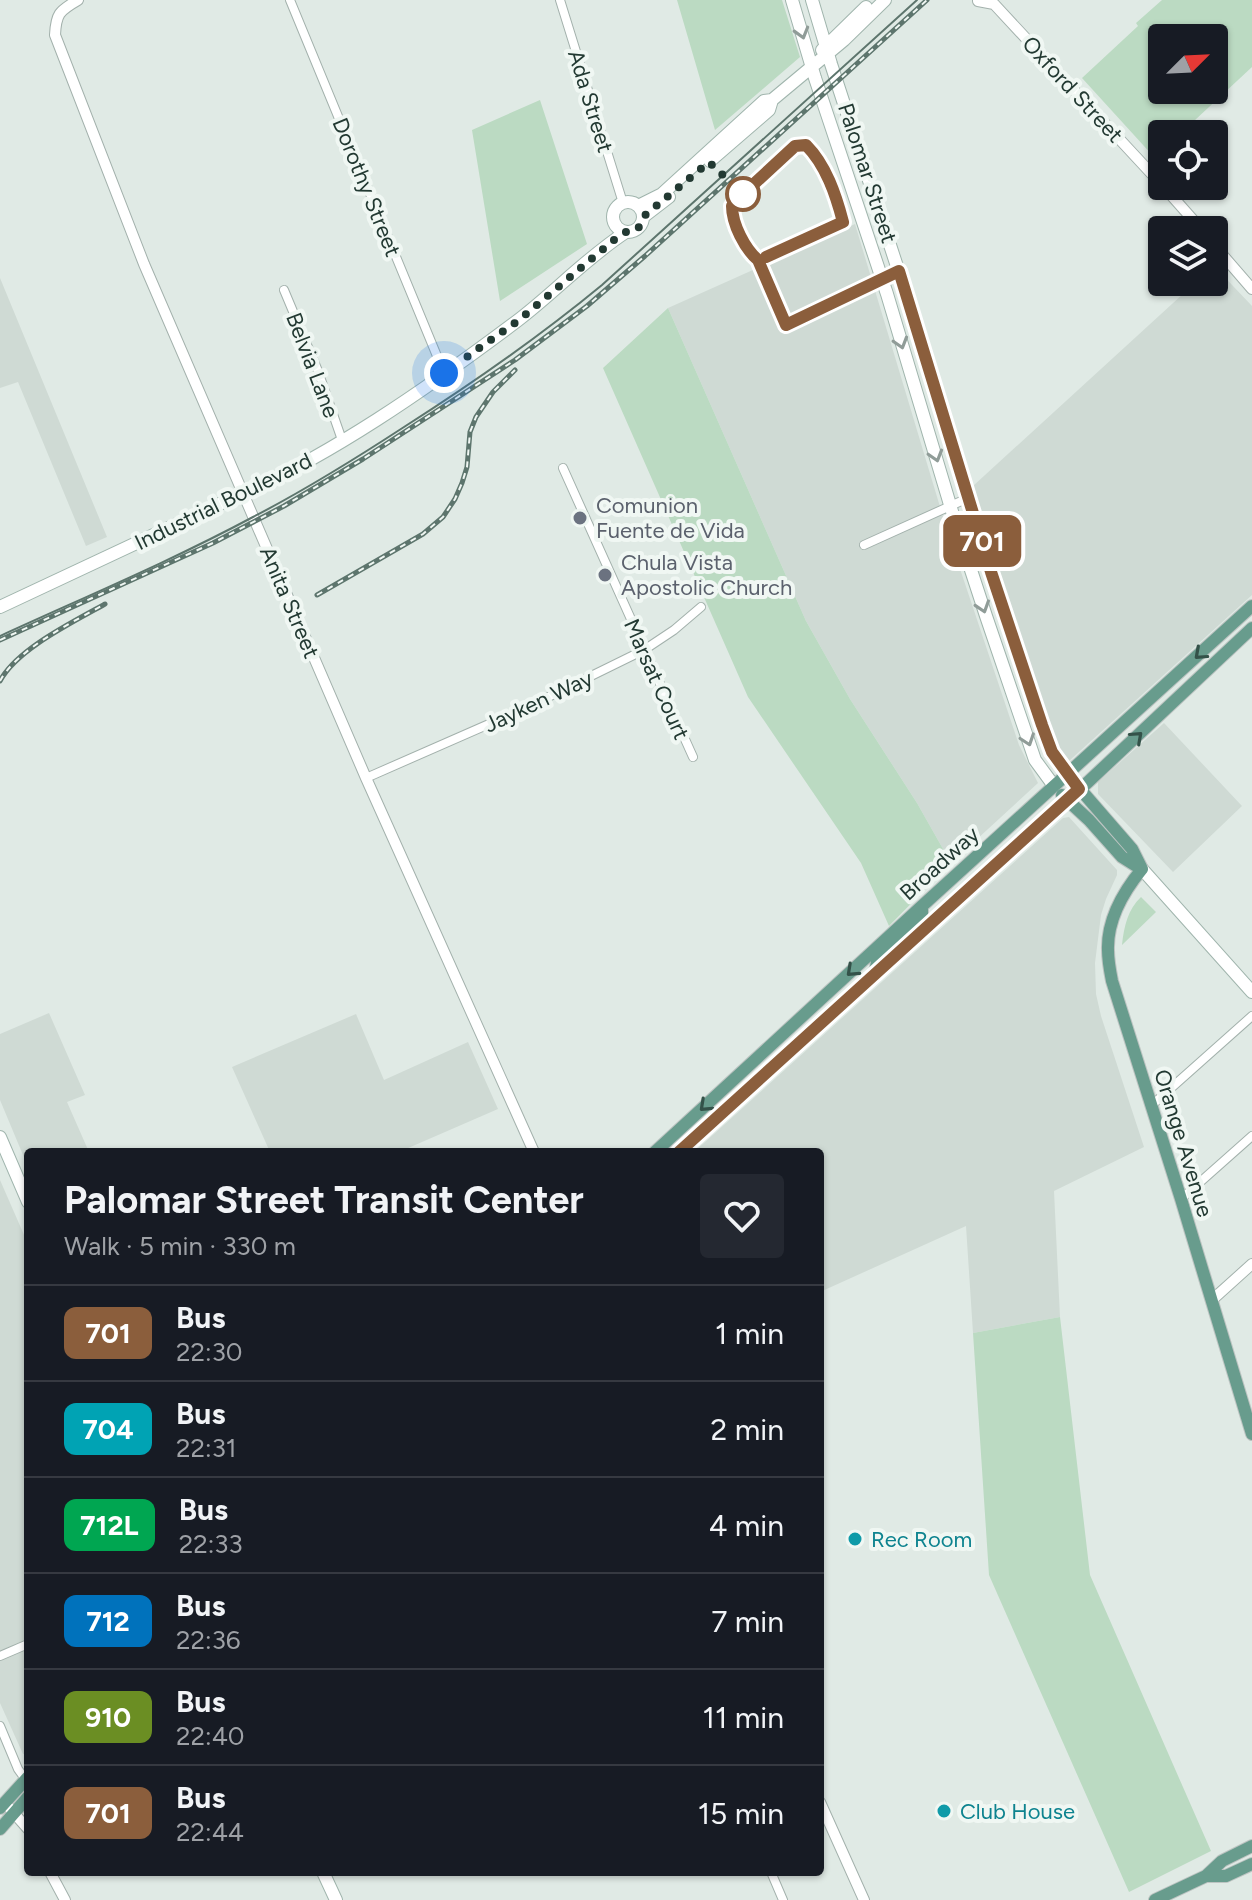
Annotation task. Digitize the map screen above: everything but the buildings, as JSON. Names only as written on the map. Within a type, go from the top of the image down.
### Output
[{"type":"main road","name":"Palomar Street","points":[[792,0],[986,616],[1035,760],[1054,786],[1122,857],[1142,869]]},
{"type":"main road","name":"Palomar Street","points":[[812,0],[1007,621],[1052,752],[1079,789],[1132,849],[1142,869],[1252,992]]},
{"type":"main road","name":"Industrial Boulevard","points":[[0,607],[279,477],[444,373],[519,320],[626,232],[638,229],[641,211],[668,198],[769,110],[772,100],[812,66],[874,0]]},
{"type":"main road","name":"Industrial Boulevard","points":[[826,50],[885,0]]},
{"type":"main road","name":"Industrial Boulevard","points":[[588,261],[614,223],[616,209],[623,203]]},
{"type":"main road","points":[[623,203],[633,203],[641,211]]},
{"type":"main road","points":[[614,223],[626,232]]},
{"type":"main road","name":"Broadway","points":[[659,1148],[1252,606]]},
{"type":"main road","points":[[1229,627],[1240,639]]},
{"type":"main road","name":"Broadway","points":[[683,1148],[1165,711],[1252,628]]},
{"type":"main road","name":"Orange Avenue","points":[[1142,869],[1124,892],[1114,915],[1107,951],[1112,981],[1212,1300],[1248,1403],[1252,1434]]},
{"type":"main road","points":[[907,946],[903,939],[922,917],[922,906]]},
{"type":"main road","points":[[874,975],[877,962],[893,946],[890,936]]},
{"type":"main road","points":[[755,1060],[766,1073]]},
{"type":"main road","points":[[0,1137],[24,1193]]},
{"type":"main road","points":[[0,1829],[7,1808],[24,1784]]},
{"type":"main road","points":[[1155,1900],[1206,1876],[1222,1861],[1252,1846]]},
{"type":"main road","points":[[1206,1876],[1226,1876],[1252,1864]]},
{"type":"main road","points":[[325,1876],[336,1900]]},
{"type":"street","name":"Anita Street","points":[[78,0],[62,9],[56,19],[55,35],[144,264],[366,778],[532,1148]]},
{"type":"street","name":"Dorothy Street","points":[[290,0],[444,373]]},
{"type":"street","name":"Ada Street","points":[[560,0],[623,203]]},
{"type":"street","name":"Oxford Street","points":[[978,1],[994,4],[1148,171]]},
{"type":"street","name":"Oxford Street","points":[[1175,200],[1189,216]]},
{"type":"street","points":[[1228,261],[1252,289]]},
{"type":"street","points":[[786,325],[899,271]]},
{"type":"street","name":"Belvia Lane","points":[[284,290],[318,371],[342,440]]},
{"type":"street","name":"Marsat Court","points":[[563,468],[693,757]]},
{"type":"street","points":[[864,545],[968,498]]},
{"type":"street","name":"Jayken Way","points":[[366,778],[530,706],[644,650],[701,607]]},
{"type":"street","points":[[1152,1105],[1252,1016]]},
{"type":"street","points":[[1181,1199],[1252,1136]]},
{"type":"street","points":[[1212,1300],[1252,1264]]},
{"type":"street","points":[[0,1656],[24,1646]]},
{"type":"street","points":[[0,1726],[24,1776]]},
{"type":"street","points":[[7,1808],[24,1825]]},
{"type":"street","points":[[824,1811],[864,1900]]},
{"type":"street","points":[[52,1876],[65,1900]]},
{"type":"street","points":[[773,1876],[783,1900]]},
{"type":"shaded area","points":[[855,224],[947,530],[1019,745],[1038,783],[951,863],[806,621],[668,308]]},
{"type":"shaded area","points":[[0,278],[107,537],[86,546],[18,382],[0,388]]},
{"type":"shaded area","points":[[1228,281],[1252,306],[1252,595],[1069,761],[1058,748],[1040,701],[973,486],[1181,296],[1228,296]]},
{"type":"shaded area","points":[[1164,723],[1242,806],[1173,872],[1098,794],[1098,782]]},
{"type":"shaded area","points":[[1069,817],[1117,870],[1101,915],[1095,963],[1096,994],[1144,1147],[1054,1191],[1060,1317],[973,1333],[966,1226],[824,1290],[824,1148],[698,1148],[1063,818]]},
{"type":"shaded area","points":[[49,1013],[85,1095],[67,1102],[87,1148],[24,1148],[24,1157],[0,1100],[0,1034]]},
{"type":"shaded area","points":[[356,1014],[384,1080],[468,1042],[498,1109],[408,1148],[268,1148],[232,1067]]},
{"type":"shaded area","points":[[0,1180],[24,1235],[24,1754],[0,1703]]},
{"type":"green space","points":[[677,0],[782,0],[800,57],[715,130]]},
{"type":"green space","points":[[1162,0],[1252,0],[1252,67],[1228,89],[1228,24],[1148,24],[1148,104],[1212,104],[1195,120],[1148,120],[1148,150],[1082,78],[1138,26],[1136,23]]},
{"type":"green space","points":[[540,100],[587,244],[500,301],[472,130]]},
{"type":"green space","points":[[668,308],[806,621],[951,863],[889,926],[861,863],[748,697],[603,368]]},
{"type":"green space","points":[[1141,897],[1156,912],[1122,945],[1127,918]]},
{"type":"green space","points":[[1060,1317],[1090,1575],[1211,1851],[1129,1892],[989,1575],[973,1333]]},
{"type":"tram line","points":[[0,636],[159,564],[272,507],[367,451],[480,376],[602,285],[917,0]]},
{"type":"railway","points":[[0,640],[213,543],[284,506],[363,459],[515,360],[587,306],[645,256],[927,0]]},
{"type":"railway","points":[[317,595],[423,534],[443,517],[462,483],[467,467],[470,432],[476,417],[493,392],[515,370]]},
{"type":"railway","points":[[0,681],[32,647],[105,604]]},
{"type":"bus line","name":"701","points":[[683,1148],[1079,789],[1052,752],[1042,725],[991,572],[899,271],[786,325],[758,260],[750,253],[733,217],[732,206],[742,195],[795,146],[806,145],[819,157],[843,222],[766,257]]},
{"type":"place","name":"Comunion Fuente de Vida","points":[[580,518]]},
{"type":"place","name":"Chula Vista Apostolic Church","points":[[605,575]]},
{"type":"place","name":"Rec Room","points":[[855,1539]]},
{"type":"place","name":"Club House","points":[[944,1811]]},
{"type":"route","points":[[444,373],[519,320],[614,240],[638,229],[643,217],[709,162],[743,194]]}]
